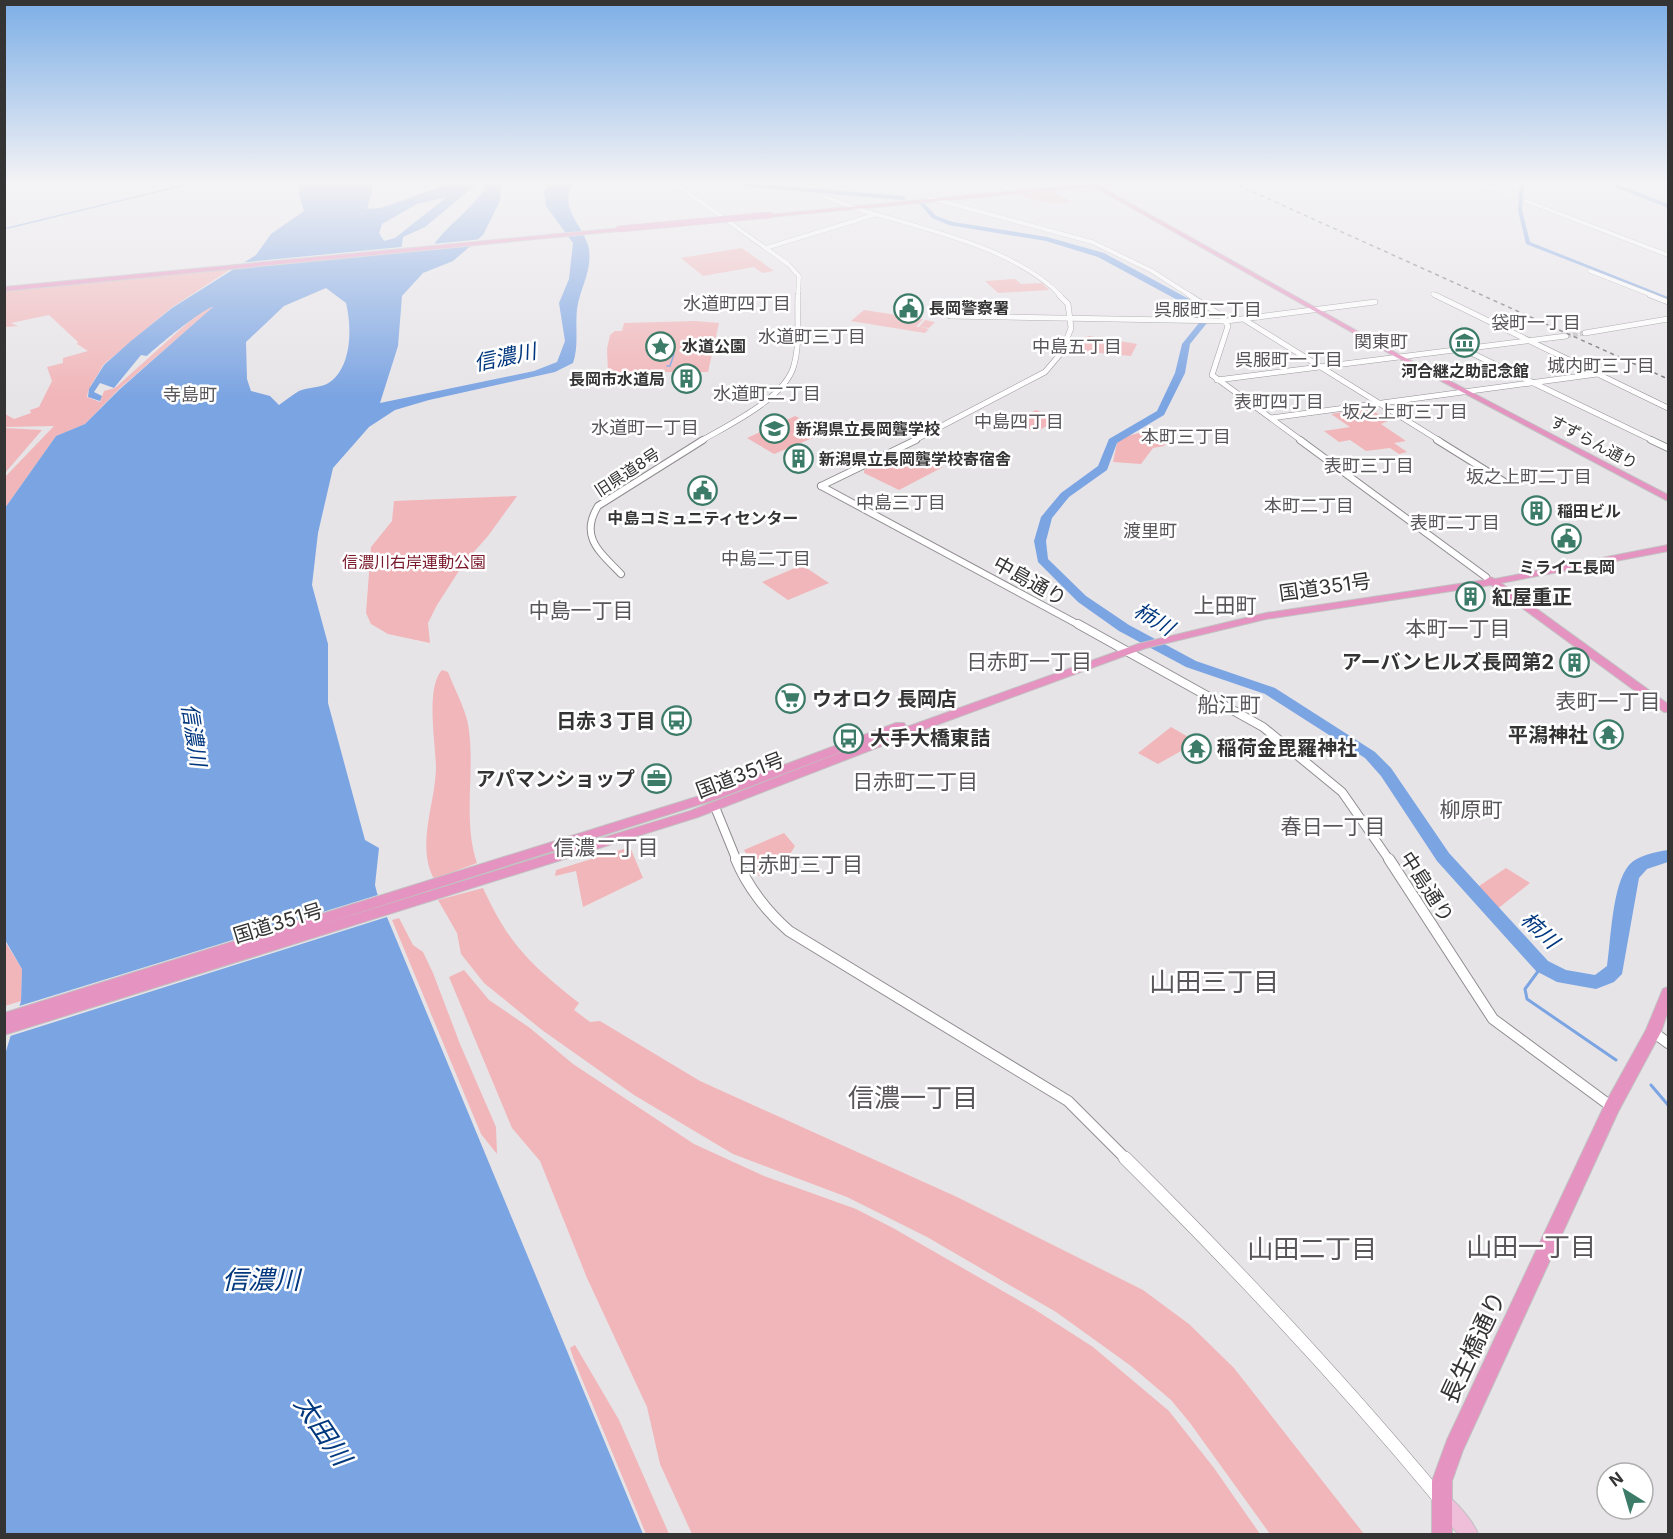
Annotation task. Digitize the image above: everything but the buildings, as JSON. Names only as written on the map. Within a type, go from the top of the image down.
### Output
[{"type":"highway","points":[[4,288],[359,254]]},
{"type":"highway","points":[[1217,254],[1396,355],[1469,392]]},
{"type":"highway","name":"すずらん通り","points":[[1469,392],[1668,498]]},
{"type":"highway","name":"国道351号","points":[[1489,580],[1668,542]]},
{"type":"highway","name":"国道351号","points":[[4,1029],[473,878],[714,796],[1137,644],[1266,616],[1668,548]]},
{"type":"highway","points":[[1489,580],[1668,709]]},
{"type":"highway","name":"国道351号","points":[[4,1019],[715,807],[1137,644]]},
{"type":"highway","name":"長生橋通り","points":[[1442,1534],[1444,1503],[1442,1481],[1454,1447],[1612,1107],[1653,1032],[1668,993]]},
{"type":"main road","points":[[1444,1503],[1469,1534]]},
{"type":"street","name":"旧県道8号","points":[[621,574],[596,545],[588,531],[590,520],[598,506],[764,402],[783,385],[794,366],[799,276],[774,254]]},
{"type":"street","points":[[996,254],[1017,262],[1050,285],[1068,304],[1071,319]]},
{"type":"street","points":[[1116,254],[1152,271],[1226,321],[1228,326],[1212,375],[1217,380],[1489,580]]},
{"type":"street","points":[[1590,271],[1668,302]]},
{"type":"street","points":[[1632,282],[1668,296]]},
{"type":"street","points":[[1433,294],[1668,408]]},
{"type":"street","points":[[1071,319],[950,316],[1226,321],[1375,302]]},
{"type":"street","name":"中島通り","points":[[1071,319],[1065,345],[1051,368],[962,417],[821,486],[1137,644],[1251,719],[1342,792],[1360,814],[1493,1019],[1612,1107]]},
{"type":"street","points":[[1585,333],[1668,319]]},
{"type":"street","points":[[1245,320],[1382,403],[1503,481]]},
{"type":"street","points":[[1217,380],[1396,355],[1532,342],[1566,336]]},
{"type":"street","points":[[1461,348],[1668,448]]},
{"type":"street","points":[[1271,418],[1597,374]]},
{"type":"street","points":[[715,807],[741,871],[764,907],[778,921],[883,990],[1068,1101],[1232,1264],[1379,1426],[1444,1503]]},
{"type":"street","points":[[1653,1032],[1668,1043]]},
{"type":"green space","points":[[706,254],[750,254],[774,271],[762,273],[754,267],[703,276],[681,258]]},
{"type":"green space","points":[[231,269],[171,308],[103,365],[87,397],[100,402],[104,391],[115,388],[203,309],[214,307],[119,389],[85,424],[56,436],[5,508],[5,477],[54,426],[5,427],[5,414],[14,419],[31,413],[30,410],[39,407],[52,381],[47,367],[63,363],[63,358],[88,351],[77,344],[78,342],[49,315],[11,323],[18,326],[5,327],[5,291]]},
{"type":"green space","points":[[1015,279],[1021,284],[1042,283],[1049,290],[998,293],[985,281]]},
{"type":"green space","points":[[864,310],[923,319],[916,327],[919,327],[925,320],[935,322],[929,328],[920,327],[929,329],[925,333],[851,321]]},
{"type":"green space","name":"水道公園","points":[[695,321],[719,323],[708,372],[608,372],[607,349],[610,335],[615,331],[622,331],[624,323]]},
{"type":"green space","points":[[1089,336],[1137,344],[1131,356],[1079,351],[1083,338]]},
{"type":"green space","points":[[1369,408],[1388,421],[1381,424],[1406,441],[1394,443],[1407,452],[1399,454],[1390,448],[1366,451],[1350,440],[1339,442],[1324,431],[1350,427],[1331,414]]},
{"type":"green space","points":[[1036,410],[1059,419],[1036,432],[1013,422]]},
{"type":"green space","points":[[795,416],[810,423],[809,433],[815,437],[774,454],[747,438]]},
{"type":"green space","points":[[4,428],[42,430],[5,473]]},
{"type":"green space","points":[[1143,432],[1167,441],[1164,446],[1153,448],[1141,464],[1113,462],[1117,443],[1127,436]]},
{"type":"green space","points":[[905,451],[943,467],[899,490],[864,473],[864,470]]},
{"type":"green space","name":"信濃川右岸運動公園","points":[[517,496],[488,536],[464,563],[437,605],[428,623],[430,643],[388,634],[371,624],[366,613],[371,547],[392,521],[394,501]]},
{"type":"green space","points":[[802,565],[829,583],[788,600],[762,582]]},
{"type":"green space","points":[[442,670],[448,672],[468,724],[471,759],[470,829],[477,863],[434,879],[429,866],[426,839],[436,769],[434,690]]},
{"type":"green space","points":[[1171,727],[1197,742],[1158,764],[1138,753]]},
{"type":"green space","points":[[784,833],[795,846],[789,856],[759,876],[744,850]]},
{"type":"green space","points":[[630,847],[643,878],[583,907],[576,871],[555,876],[556,870]]},
{"type":"green space","points":[[1506,868],[1530,883],[1496,910],[1476,888]]},
{"type":"green space","points":[[483,888],[502,925],[523,953],[547,977],[579,1003],[574,1010],[590,1022],[600,1021],[700,1081],[957,1197],[1143,1290],[1189,1324],[1234,1368],[1364,1534],[1270,1534],[1171,1400],[1131,1366],[1056,1312],[927,1237],[847,1197],[733,1154],[634,1095],[542,1030],[484,983],[461,954],[457,933],[438,900]]},
{"type":"green space","points":[[399,918],[413,945],[423,952],[433,973],[460,1044],[496,1127],[497,1154],[481,1134],[392,920]]},
{"type":"green space","points":[[4,940],[22,969],[21,1001],[5,1006]]},
{"type":"green space","points":[[464,970],[489,1000],[530,1028],[573,1064],[694,1144],[764,1176],[856,1209],[1034,1309],[1093,1347],[1169,1411],[1214,1468],[1260,1534],[692,1534],[660,1464],[647,1407],[587,1278],[540,1161],[512,1128],[449,977]]},
{"type":"green space","points":[[575,1345],[619,1420],[669,1534],[646,1534],[574,1360],[570,1348]]},
{"type":"water","name":"信濃川","points":[[461,254],[453,261],[423,273],[402,296],[398,346],[380,403],[534,371],[557,362],[565,341],[559,303],[569,279],[572,254],[589,254],[588,270],[577,309],[573,363],[555,372],[429,400],[395,410],[369,427],[333,468],[318,533],[312,585],[328,644],[328,703],[365,840],[379,848],[375,885],[377,893],[643,1534],[5,1534],[4,1058],[21,1001],[22,969],[5,940],[5,508],[56,436],[85,424],[120,389],[213,307],[191,320],[147,356],[141,355],[114,388],[100,383],[94,392],[102,396],[100,401],[88,397],[89,389],[104,365],[172,308],[256,255]],"holes":[[[326,288],[346,303],[349,323],[346,356],[343,366],[330,382],[299,391],[279,405],[270,396],[251,391],[247,379],[246,342],[284,306]]]},
{"type":"pier","points":[[331,254],[376,254],[228,268],[237,263]]},
{"type":"pier","points":[[381,894],[390,916],[7,1037],[16,1007]]},
{"type":"waterway","name":"柿川","points":[[1097,254],[1186,301],[1196,310],[1203,323],[1186,344],[1180,373],[1161,413],[1113,441],[1103,468],[1065,495],[1047,517],[1040,541],[1042,559],[1050,569],[1082,599],[1124,628],[1191,664],[1270,691],[1370,755],[1386,772],[1443,857],[1542,966],[1563,977],[1596,982],[1608,977],[1616,969],[1630,878],[1634,871],[1645,862],[1668,856]]},
{"type":"waterway","points":[[1556,254],[1668,298]]},
{"type":"waterway","points":[[650,353],[674,354],[670,366],[667,366]]},
{"type":"waterway","points":[[1542,966],[1525,989],[1527,999],[1616,1060]]},
{"type":"waterway","points":[[1651,1085],[1668,1105]]},
{"type":"tunnel","points":[[1566,336],[1585,333]]},
{"type":"railway","points":[[1390,254],[1668,379]]},
{"type":"place","name":"長岡警察署","points":[[908,308]]},
{"type":"place","name":"河合継之助記念館","points":[[1465,343]]},
{"type":"place","name":"水道公園","points":[[661,346]]},
{"type":"place","name":"長岡市水道局","points":[[686,379]]},
{"type":"place","name":"新潟県立長岡聾学校","points":[[775,429]]},
{"type":"place","name":"新潟県立長岡聾学校寄宿舎","points":[[798,459]]},
{"type":"place","name":"中島コミュニティセンター","points":[[703,490]]},
{"type":"place","name":"稲田ビル","points":[[1536,511]]},
{"type":"place","name":"ミライエ長岡","points":[[1567,539]]},
{"type":"place","name":"紅屋重正","points":[[1471,597]]},
{"type":"place","name":"アーバンヒルズ長岡第2","points":[[1575,662]]},
{"type":"place","name":"ウオロク 長岡店","points":[[791,699]]},
{"type":"place","name":"日赤３丁目","points":[[677,721]]},
{"type":"place","name":"平潟神社","points":[[1609,735]]},
{"type":"place","name":"大手大橋東詰","points":[[849,738]]},
{"type":"place","name":"稲荷金毘羅神社","points":[[1196,748]]},
{"type":"place","name":"アパマンショップ","points":[[656,779]]},
{"type":"district","name":"水道町四丁目","points":[[737,303]]},
{"type":"district","name":"呉服町二丁目","points":[[1208,309]]},
{"type":"district","name":"袋町一丁目","points":[[1536,322]]},
{"type":"district","name":"水道町三丁目","points":[[812,336]]},
{"type":"district","name":"関東町","points":[[1381,341]]},
{"type":"district","name":"中島五丁目","points":[[1077,346]]},
{"type":"district","name":"呉服町一丁目","points":[[1289,359]]},
{"type":"district","name":"城内町三丁目","points":[[1601,365]]},
{"type":"district","name":"水道町二丁目","points":[[767,393]]},
{"type":"district","name":"寺島町","points":[[190,394]]},
{"type":"district","name":"表町四丁目","points":[[1279,401]]},
{"type":"district","name":"坂之上町三丁目","points":[[1405,411]]},
{"type":"district","name":"中島四丁目","points":[[1019,421]]},
{"type":"district","name":"水道町一丁目","points":[[645,427]]},
{"type":"district","name":"本町三丁目","points":[[1186,436]]},
{"type":"district","name":"表町三丁目","points":[[1369,465]]},
{"type":"district","name":"坂之上町二丁目","points":[[1529,476]]},
{"type":"district","name":"中島三丁目","points":[[901,502]]},
{"type":"district","name":"本町二丁目","points":[[1309,505]]},
{"type":"district","name":"表町二丁目","points":[[1455,522]]},
{"type":"district","name":"渡里町","points":[[1150,530]]},
{"type":"district","name":"中島二丁目","points":[[766,558]]},
{"type":"district","name":"上田町","points":[[1225,605]]},
{"type":"district","name":"中島一丁目","points":[[581,610]]},
{"type":"district","name":"本町一丁目","points":[[1458,628]]},
{"type":"district","name":"日赤町一丁目","points":[[1029,661]]},
{"type":"district","name":"表町一丁目","points":[[1608,701]]},
{"type":"district","name":"船江町","points":[[1229,704]]},
{"type":"district","name":"日赤町二丁目","points":[[915,781]]},
{"type":"district","name":"柳原町","points":[[1471,809]]},
{"type":"district","name":"春日一丁目","points":[[1333,826]]},
{"type":"district","name":"信濃二丁目","points":[[606,847]]},
{"type":"district","name":"日赤町三丁目","points":[[800,864]]},
{"type":"district","name":"山田三丁目","points":[[1214,981]]},
{"type":"district","name":"信濃一丁目","points":[[913,1097]]},
{"type":"district","name":"山田一丁目","points":[[1531,1246]]},
{"type":"district","name":"山田二丁目","points":[[1312,1248]]},
{"type":"water label","name":"太田川","points":[[323,1430]]}]
